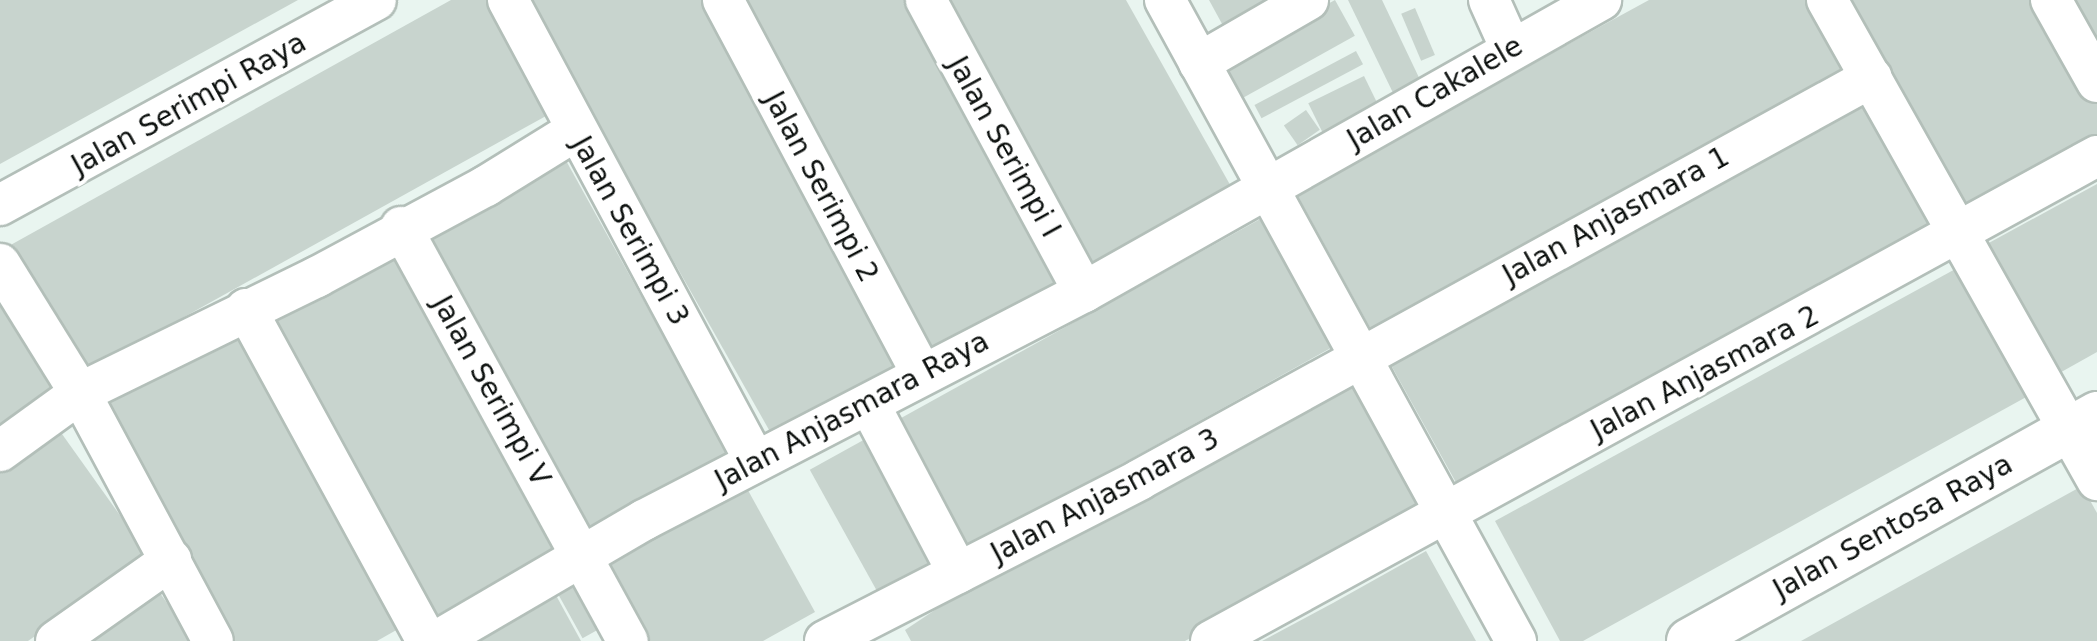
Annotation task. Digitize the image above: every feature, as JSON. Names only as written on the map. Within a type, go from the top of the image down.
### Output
[{"type":"main road","name":"Jalan Sentosa Raya","points":[[1689,641],[2083,422]]},
{"type":"street","name":"Jalan Serimpi Raya","points":[[0,205],[376,0]]},
{"type":"street","name":"Jalan Serimpi 3","points":[[508,0],[575,131],[755,461]]},
{"type":"street","name":"Jalan Serimpi 2","points":[[723,0],[921,372]]},
{"type":"street","name":"Jalan Serimpi I","points":[[926,0],[1084,292]]},
{"type":"street","points":[[1165,0],[1516,641]]},
{"type":"street","points":[[1199,63],[1308,0]]},
{"type":"street","points":[[1489,0],[1511,49]]},
{"type":"street","name":"Jalan Cakalele","points":[[1270,187],[1601,0]]},
{"type":"street","points":[[1827,0],[1963,233],[2083,422],[2097,480]]},
{"type":"street","points":[[2051,0],[2097,82]]},
{"type":"street","name":"Jalan Anjasmara 1","points":[[1362,358],[1872,77]]},
{"type":"street","points":[[0,451],[80,393],[246,309],[317,277],[401,227],[486,186],[575,131]]},
{"type":"street","name":"Jalan Anjasmara 2","points":[[1211,641],[1963,233],[2097,156]]},
{"type":"street","name":"Jalan Anjasmara Raya","points":[[437,641],[580,555],[869,404],[921,372],[1084,292],[1270,187]]},
{"type":"street","name":"Jalan Serimpi V","points":[[401,227],[628,641]]},
{"type":"street","points":[[0,264],[80,393],[213,641]]},
{"type":"street","points":[[246,309],[427,641]]},
{"type":"street","name":"Jalan Anjasmara 3","points":[[842,637],[1362,358]]},
{"type":"street","points":[[869,404],[958,573]]},
{"type":"street","points":[[56,641],[171,560]]},
{"type":"building","points":[[0,0],[298,0],[0,164]]},
{"type":"building","points":[[451,0],[494,0],[555,111],[78,376],[7,247]]},
{"type":"building","points":[[526,0],[712,0],[913,358],[773,437]]},
{"type":"building","points":[[732,0],[917,0],[1074,279],[934,359]]},
{"type":"building","points":[[941,0],[1126,0],[1233,190],[1092,269]]},
{"type":"building","points":[[1209,0],[1289,0],[1227,33]]},
{"type":"building","points":[[1335,0],[1355,36],[1236,102],[1216,66]]},
{"type":"building","points":[[1348,0],[1382,0],[1423,86],[1396,99]]},
{"type":"building","points":[[1649,0],[1807,0],[1848,76],[1374,335],[1296,193]]},
{"type":"building","points":[[1841,0],[2041,0],[2097,98],[2097,145],[1967,220]]},
{"type":"building","points":[[2059,0],[2097,0],[2097,66]]},
{"type":"building","points":[[1415,8],[1435,55],[1421,61],[1401,14]]},
{"type":"building","points":[[1356,51],[1363,64],[1262,118],[1254,105]]},
{"type":"building","points":[[1364,76],[1382,113],[1326,140],[1308,103]]},
{"type":"building","points":[[1862,99],[1941,241],[1467,503],[1389,361]]},
{"type":"building","points":[[1306,110],[1320,130],[1298,145],[1284,125]]},
{"type":"building","points":[[559,148],[730,456],[588,534],[417,227]]},
{"type":"building","points":[[2097,184],[2097,352],[2047,380],[1976,250]]},
{"type":"building","points":[[1273,212],[1344,341],[962,552],[891,424]]},
{"type":"building","points":[[398,234],[569,542],[428,620],[257,312]]},
{"type":"building","points":[[1970,261],[2041,389],[1583,641],[1560,641],[1495,521]]},
{"type":"building","points":[[0,282],[71,383],[0,433]]},
{"type":"building","points":[[234,317],[407,624],[377,641],[232,641],[93,396]]},
{"type":"building","points":[[1350,382],[1422,512],[1185,641],[911,641],[905,630],[938,608]]},
{"type":"building","points":[[52,420],[149,556],[28,641],[0,641],[0,457]]},
{"type":"building","points":[[878,432],[950,561],[882,599],[810,470]]},
{"type":"building","points":[[744,483],[815,612],[763,641],[634,641],[593,566]]},
{"type":"building","points":[[2082,486],[2097,513],[2097,641],[1801,641]]},
{"type":"building","points":[[1426,551],[1476,641],[1262,641],[1333,603]]},
{"type":"building","points":[[587,574],[613,621],[583,638],[556,591]]},
{"type":"building","points":[[150,579],[194,641],[62,641]]},
{"type":"building","points":[[552,588],[581,641],[455,641]]}]
